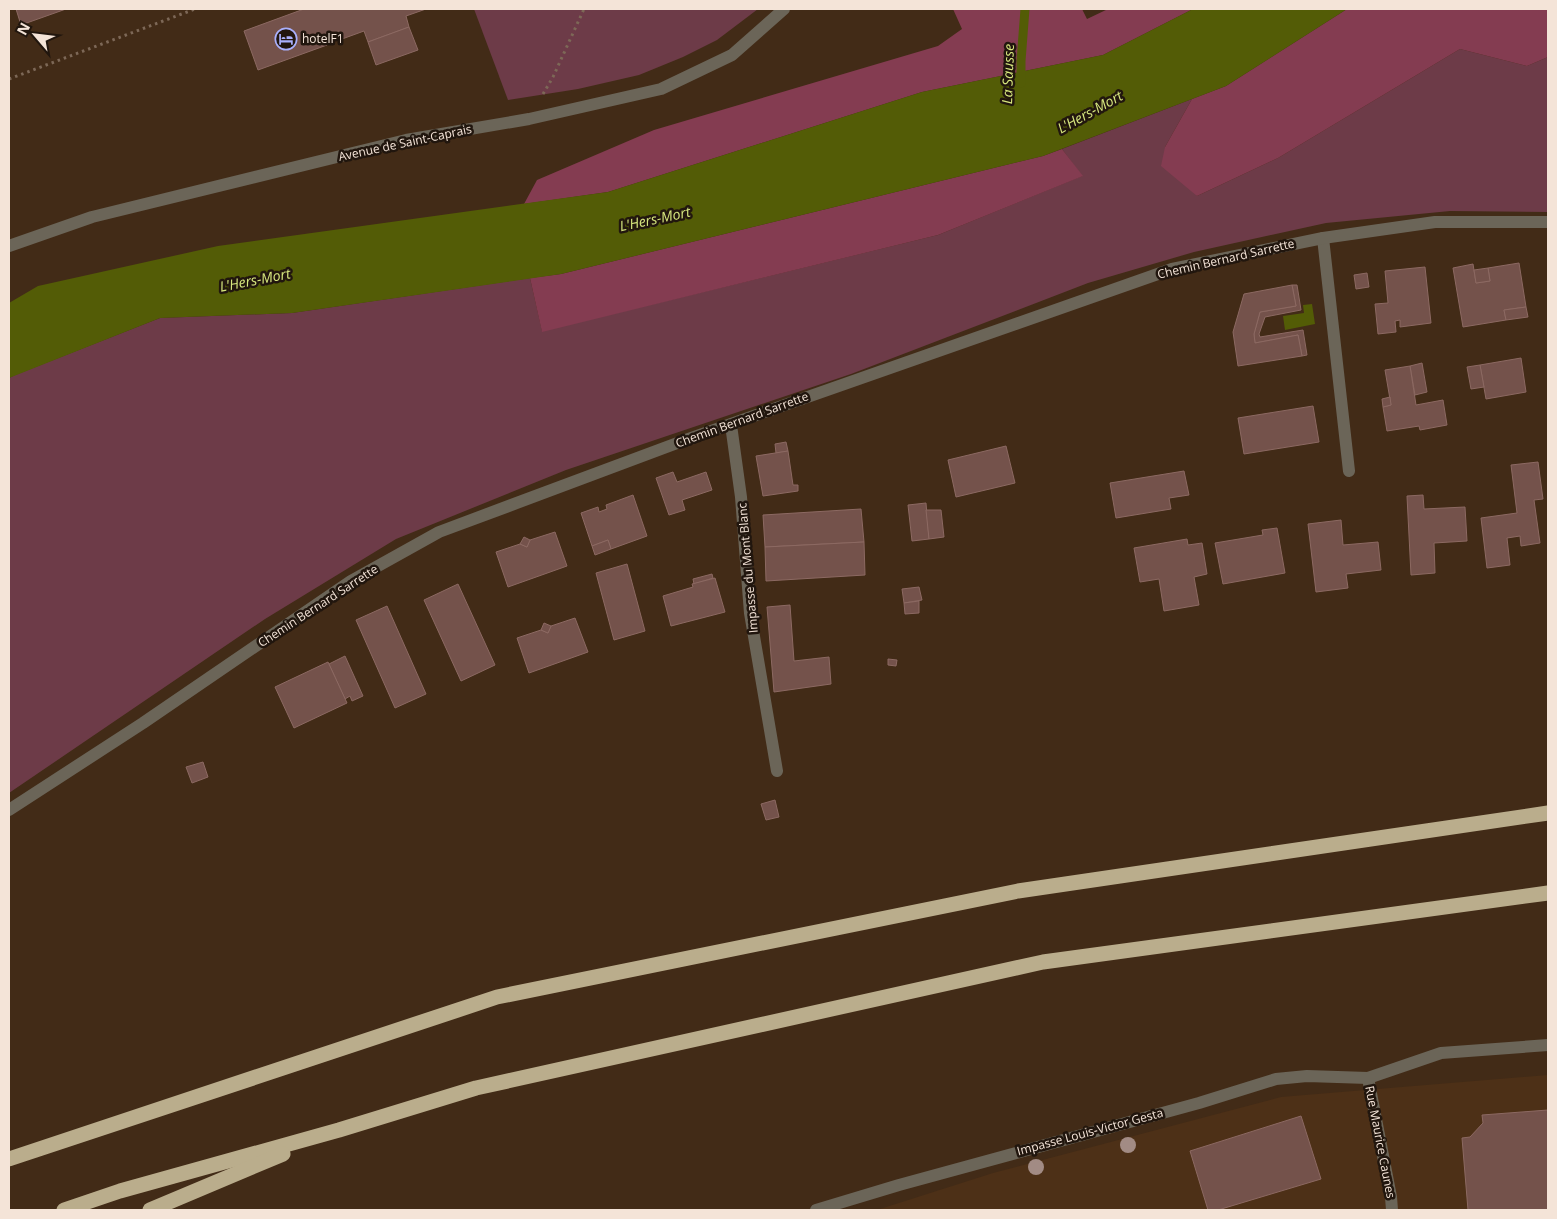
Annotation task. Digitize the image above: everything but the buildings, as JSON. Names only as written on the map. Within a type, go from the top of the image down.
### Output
[{"type":"highway","points":[[9,1159],[497,997],[1018,891],[1548,813]]},
{"type":"highway","points":[[64,1210],[120,1191],[339,1130],[476,1088],[1043,962],[1548,892]]},
{"type":"highway","points":[[150,1210],[339,1130]]},
{"type":"street","name":"Avenue de Saint-Caprais","points":[[9,246],[92,217],[406,140],[529,119],[661,89],[732,55],[784,9]]},
{"type":"street","name":"Chemin Bernard Sarrette","points":[[9,810],[143,723],[351,581],[439,532],[688,439],[1172,269],[1323,238],[1435,222],[1548,222]]},
{"type":"street","points":[[1323,238],[1349,471]]},
{"type":"street","name":"Impasse du Mont Blanc","points":[[730,425],[742,497],[750,613],[777,771]]},
{"type":"street","name":"Rue Maurice Caunes","points":[[1392,1210],[1368,1078],[1441,1053],[1548,1045]]},
{"type":"street","name":"Impasse Louis-Victor Gesta","points":[[816,1210],[899,1185],[1199,1103],[1276,1079],[1307,1076],[1368,1078]]},
{"type":"path","points":[[9,79],[195,9]]},
{"type":"path","points":[[529,119],[531,105],[540,98],[553,77],[584,9]]},
{"type":"shaded area","points":[[474,9],[758,9],[717,40],[683,57],[639,75],[578,89],[508,100]]},
{"type":"shaded area","points":[[953,9],[1082,9],[1087,19],[1108,9],[1193,9],[1103,55],[922,92],[608,192],[524,204],[537,180],[654,130],[938,46],[962,29]]},
{"type":"shaded area","points":[[1347,9],[1548,9],[1548,57],[1527,66],[1460,49],[1278,158],[1197,196],[1161,166],[1165,147],[1192,99],[1226,86]]},
{"type":"shaded area","points":[[1460,49],[1527,66],[1548,57],[1548,212],[1450,211],[1326,223],[1194,252],[1088,283],[851,374],[566,470],[396,539],[265,619],[9,793],[9,378],[160,318],[292,313],[530,278],[542,331],[938,235],[1082,176],[1062,149],[1192,99],[1165,147],[1197,196],[1278,158]]},
{"type":"shaded area","points":[[1062,149],[1083,176],[938,235],[542,332],[530,278],[561,274],[1043,156]]},
{"type":"shaded area","points":[[1548,1075],[1548,1210],[877,1210],[993,1173],[1281,1097]]},
{"type":"water","name":"L'Hers-Mort","points":[[1193,9],[1347,9],[1226,86],[1043,156],[561,274],[292,313],[160,318],[9,378],[9,303],[38,286],[218,246],[608,192],[922,92],[1103,55]]},
{"type":"water","points":[[1312,304],[1315,324],[1285,330],[1283,316],[1304,313],[1303,305]]},
{"type":"waterway","name":"La Sausse","points":[[1021,83],[1025,9]]},
{"type":"place","name":"hotelF1","points":[[286,39]]}]
